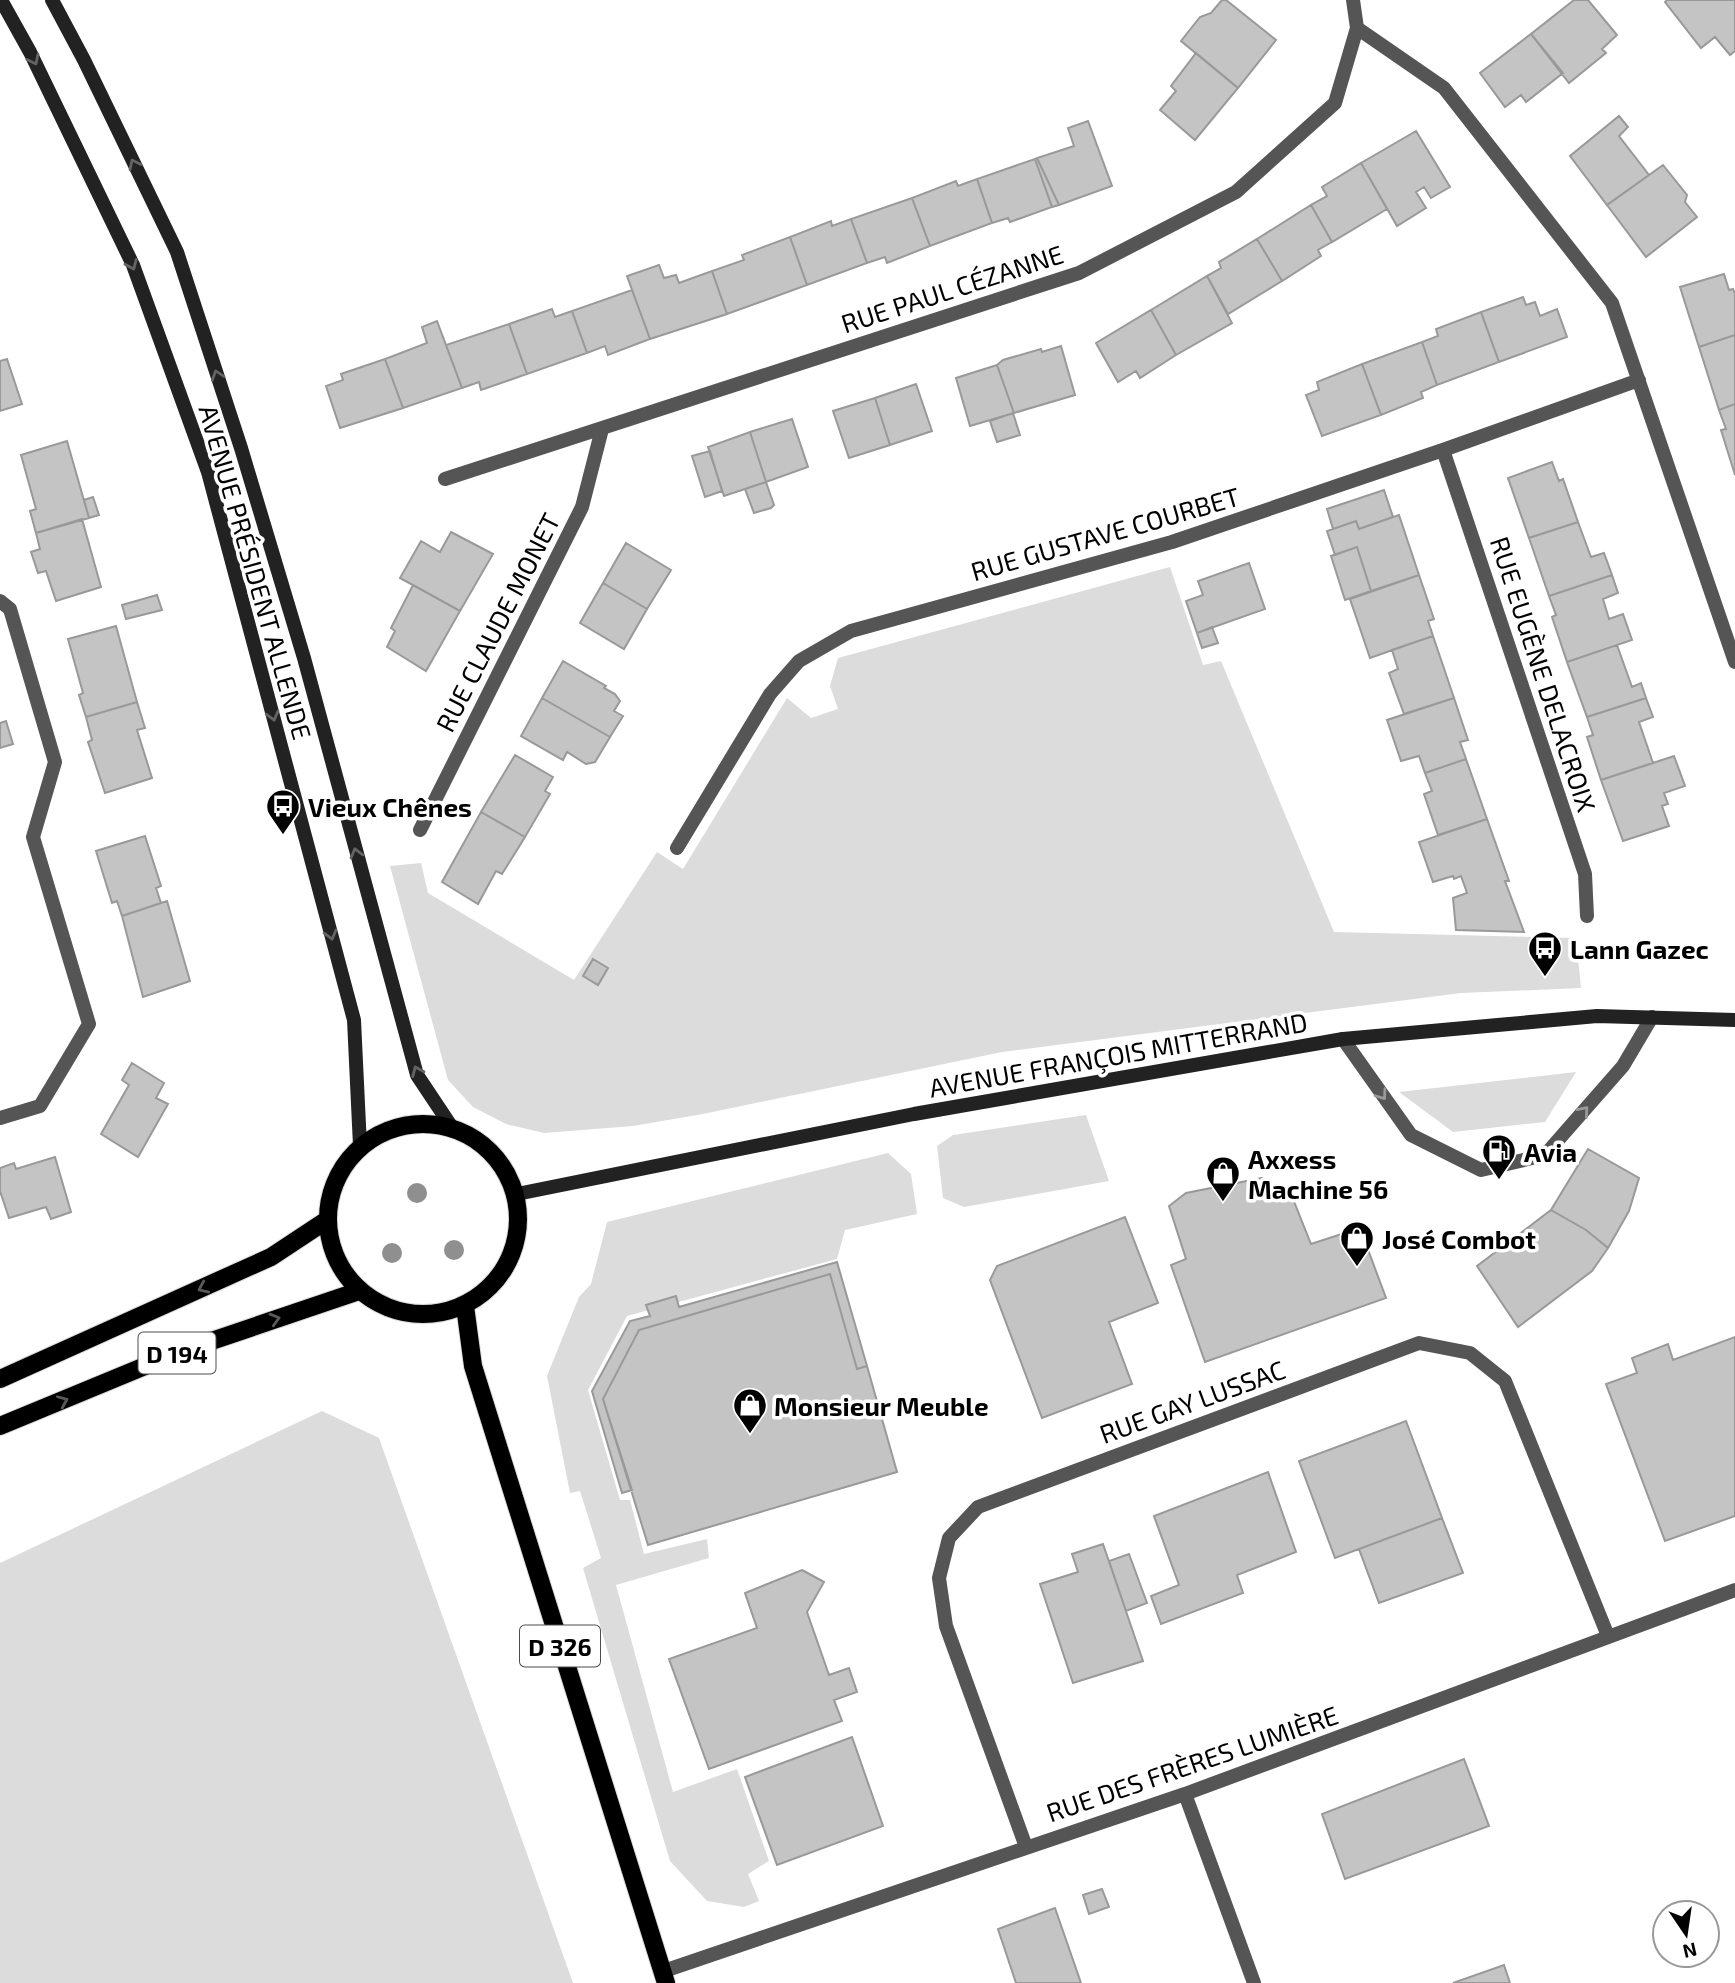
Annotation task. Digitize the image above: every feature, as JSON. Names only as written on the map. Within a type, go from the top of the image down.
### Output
[{"type":"main road","name":"AVENUE PRÉSIDENT ALLENDE","points":[[1,0],[30,52],[133,265],[208,472],[354,1020],[360,1146]]},
{"type":"main road","name":"AVENUE PRÉSIDENT ALLENDE","points":[[52,0],[177,252],[241,448],[304,658],[416,1074],[453,1129]]},
{"type":"main road","name":"AVENUE FRANÇOIS MITTERRAND","points":[[517,1194],[914,1114],[1343,1039],[1597,1016],[1735,1020]]},
{"type":"main road","points":[[435,1123],[453,1129],[475,1139],[500,1159],[517,1194],[518,1237],[500,1278],[465,1306],[429,1315],[395,1312],[359,1291],[340,1265],[327,1220],[334,1177],[360,1146],[397,1126],[435,1123]]},
{"type":"main road","name":"D 194","points":[[0,1379],[271,1257],[327,1220]]},
{"type":"main road","name":"D 194","points":[[0,1426],[179,1352],[359,1291]]},
{"type":"main road","name":"D 326","points":[[465,1306],[473,1366],[664,1978]]},
{"type":"street","name":"RUE PAUL CÉZANNE","points":[[445,479],[1079,273],[1236,192],[1335,103],[1357,29],[1353,0]]},
{"type":"street","points":[[1357,29],[1444,88],[1612,303],[1735,662]]},
{"type":"street","name":"RUE GUSTAVE COURBET","points":[[677,848],[770,694],[799,661],[851,631],[1172,542],[1639,380]]},
{"type":"street","name":"RUE CLAUDE MONET","points":[[420,830],[582,507],[601,429]]},
{"type":"street","name":"RUE EUGÈNE DELACROIX","points":[[1443,450],[1585,874],[1587,916]]},
{"type":"street","points":[[0,601],[10,609],[55,762],[33,836],[89,1024],[40,1106],[0,1118]]},
{"type":"street","points":[[1343,1039],[1411,1135],[1481,1170],[1545,1155],[1623,1066],[1652,1017]]},
{"type":"street","name":"RUE GAY LUSSAC","points":[[1026,1847],[946,1626],[939,1578],[949,1538],[978,1507],[1419,1343],[1470,1353],[1505,1381],[1608,1636]]},
{"type":"street","name":"RUE DES FRÈRES LUMIÈRE","points":[[664,1978],[1026,1847],[1185,1794],[1735,1590]]},
{"type":"street","points":[[1185,1794],[1254,1983]]},
{"type":"shaded area","points":[[1170,567],[1203,665],[1221,661],[1334,932],[1576,938],[1581,988],[1461,993],[1002,1052],[633,1126],[544,1133],[506,1124],[473,1107],[448,1080],[390,866],[421,863],[428,893],[574,980],[657,852],[683,869],[787,698],[811,718],[838,709],[830,686],[838,658]]},
{"type":"shaded area","points":[[1576,1072],[1545,1122],[1453,1132],[1399,1092]]},
{"type":"shaded area","points":[[1086,1115],[1109,1181],[964,1207],[943,1198],[937,1146],[953,1135]]},
{"type":"shaded area","points":[[888,1153],[911,1174],[917,1214],[845,1230],[837,1259],[627,1316],[588,1390],[620,1500],[630,1500],[644,1554],[707,1539],[709,1558],[616,1585],[673,1792],[737,1769],[769,1861],[748,1874],[759,1901],[744,1907],[707,1901],[670,1861],[583,1568],[601,1558],[580,1491],[570,1493],[547,1376],[579,1297],[591,1284],[607,1222]]},
{"type":"shaded area","points":[[322,1411],[379,1438],[573,1983],[0,1983],[0,1563]]},
{"type":"building","points":[[1222,0],[1226,0],[1276,40],[1238,88],[1181,41],[1200,17],[1211,13]]},
{"type":"building","points":[[1574,0],[1588,0],[1617,35],[1602,49],[1606,53],[1569,83],[1531,34]]},
{"type":"building","points":[[1735,0],[1735,51],[1730,55],[1715,37],[1701,48],[1665,2]]},
{"type":"building","points":[[1531,34],[1563,73],[1526,102],[1521,95],[1505,107],[1480,73]]},
{"type":"building","points":[[1196,53],[1238,88],[1195,140],[1160,110],[1176,91],[1171,86]]},
{"type":"building","points":[[1619,116],[1628,127],[1619,136],[1649,175],[1607,205],[1570,156]]},
{"type":"building","points":[[1088,121],[1112,186],[1059,205],[1037,158],[1074,146],[1068,128]]},
{"type":"building","points":[[1416,131],[1450,187],[1431,198],[1424,187],[1416,192],[1426,208],[1397,226],[1361,163]]},
{"type":"building","points":[[1037,158],[1059,205],[1052,207],[1035,159]]},
{"type":"building","points":[[1035,159],[1052,207],[1010,222],[1008,218],[992,223],[977,179]]},
{"type":"building","points":[[1361,163],[1387,209],[1332,242],[1311,205],[1327,196],[1322,187]]},
{"type":"building","points":[[1663,165],[1687,195],[1685,202],[1697,217],[1646,257],[1607,205]]},
{"type":"building","points":[[977,179],[992,223],[930,246],[912,198],[956,181],[958,186]]},
{"type":"building","points":[[912,198],[930,246],[887,263],[885,257],[867,263],[851,219]]},
{"type":"building","points":[[1311,205],[1332,242],[1318,250],[1321,256],[1282,281],[1257,239]]},
{"type":"building","points":[[851,219],[867,263],[807,285],[790,237],[831,221],[832,226]]},
{"type":"building","points":[[790,237],[807,285],[727,314],[712,271],[744,260],[742,255]]},
{"type":"building","points":[[1257,239],[1282,281],[1228,314],[1207,276],[1221,268],[1219,262]]},
{"type":"building","points":[[659,265],[664,278],[676,275],[679,283],[712,271],[727,314],[650,339],[627,276]]},
{"type":"building","points":[[1724,274],[1729,290],[1733,289],[1735,294],[1735,335],[1699,347],[1680,287]]},
{"type":"building","points":[[1207,276],[1232,323],[1176,355],[1151,310]]},
{"type":"building","points":[[632,290],[650,339],[608,355],[605,346],[587,353],[572,311]]},
{"type":"building","points":[[1523,297],[1526,305],[1535,302],[1540,316],[1557,309],[1567,337],[1499,362],[1481,312]]},
{"type":"building","points":[[552,309],[555,317],[572,311],[587,353],[527,374],[509,324]]},
{"type":"building","points":[[1151,310],[1176,355],[1140,378],[1136,371],[1118,382],[1096,343]]},
{"type":"building","points":[[1481,312],[1499,362],[1437,385],[1422,342],[1438,336],[1436,329]]},
{"type":"building","points":[[437,321],[462,388],[403,408],[385,359],[427,343],[422,327]]},
{"type":"building","points":[[509,324],[527,374],[481,390],[479,382],[462,388],[446,345]]},
{"type":"building","points":[[1735,335],[1735,404],[1719,410],[1699,347]]},
{"type":"building","points":[[1422,342],[1437,385],[1421,392],[1423,398],[1381,415],[1362,364]]},
{"type":"building","points":[[1061,346],[1075,395],[1014,413],[997,365],[1003,360]]},
{"type":"building","points":[[7,359],[22,404],[0,411],[0,361]]},
{"type":"building","points":[[385,359],[403,408],[340,428],[326,386],[343,380],[341,374]]},
{"type":"building","points":[[1362,364],[1381,415],[1322,436],[1306,395],[1319,390],[1317,382]]},
{"type":"building","points":[[997,365],[1014,413],[970,426],[956,378]]},
{"type":"building","points":[[916,384],[932,431],[890,445],[875,398]]},
{"type":"building","points":[[875,398],[890,445],[849,458],[833,411]]},
{"type":"building","points":[[1735,404],[1735,475],[1721,430],[1726,429],[1719,410]]},
{"type":"building","points":[[1013,413],[1020,435],[997,442],[990,421]]},
{"type":"building","points":[[792,419],[808,467],[766,482],[750,432]]},
{"type":"building","points":[[750,432],[766,482],[724,496],[708,447]]},
{"type":"building","points":[[67,441],[89,518],[36,533],[30,511],[36,509],[21,455]]},
{"type":"building","points":[[710,451],[722,491],[705,497],[692,456]]},
{"type":"building","points":[[1552,462],[1559,481],[1563,479],[1578,522],[1529,538],[1508,478]]},
{"type":"building","points":[[766,482],[774,505],[754,513],[745,489]]},
{"type":"building","points":[[1384,490],[1393,517],[1359,529],[1356,521],[1333,529],[1327,509]]},
{"type":"building","points":[[93,497],[99,515],[89,518],[84,500]]},
{"type":"building","points":[[1399,515],[1419,575],[1371,591],[1357,547],[1335,555],[1327,531],[1356,521],[1359,529]]},
{"type":"building","points":[[82,519],[101,587],[56,601],[46,571],[38,573],[31,552],[40,549],[36,533]]},
{"type":"building","points":[[1578,522],[1591,557],[1604,553],[1612,575],[1549,596],[1529,538]]},
{"type":"building","points":[[451,532],[493,554],[460,611],[400,578],[421,541],[440,552]]},
{"type":"building","points":[[626,543],[671,570],[647,609],[603,583]]},
{"type":"building","points":[[1357,547],[1371,591],[1345,600],[1331,556]]},
{"type":"building","points":[[1249,563],[1265,609],[1197,633],[1186,601],[1203,595],[1198,581]]},
{"type":"building","points":[[1419,575],[1434,619],[1428,621],[1433,636],[1370,658],[1350,599]]},
{"type":"building","points":[[1612,575],[1618,593],[1603,599],[1609,619],[1623,614],[1632,640],[1567,662],[1552,617],[1556,615],[1549,596]]},
{"type":"building","points":[[603,583],[647,609],[624,649],[580,623]]},
{"type":"building","points":[[413,585],[460,611],[426,671],[387,647],[395,631],[391,628]]},
{"type":"building","points":[[157,595],[162,610],[126,619],[122,605]]},
{"type":"building","points":[[116,626],[137,702],[86,717],[79,695],[83,693],[68,639]]},
{"type":"building","points":[[1212,627],[1218,643],[1202,648],[1197,633]]},
{"type":"building","points":[[1433,636],[1454,698],[1404,714],[1389,673],[1398,669],[1392,650]]},
{"type":"building","points":[[1617,645],[1632,687],[1641,683],[1646,698],[1587,717],[1567,662]]},
{"type":"building","points":[[563,661],[606,686],[604,688],[615,694],[620,701],[614,711],[623,716],[610,737],[542,698]]},
{"type":"building","points":[[542,698],[610,737],[595,762],[586,764],[567,752],[563,760],[521,736]]},
{"type":"building","points":[[1454,698],[1468,740],[1460,742],[1466,759],[1425,773],[1419,756],[1401,761],[1387,720]]},
{"type":"building","points":[[1646,698],[1653,717],[1639,722],[1653,763],[1601,780],[1587,737],[1593,735],[1587,717]]},
{"type":"building","points":[[137,702],[145,728],[137,730],[152,778],[105,793],[88,742],[92,740],[86,717]]},
{"type":"building","points":[[6,721],[13,744],[0,748],[0,723]]},
{"type":"building","points":[[515,755],[553,777],[545,791],[550,794],[525,837],[481,812]]},
{"type":"building","points":[[1674,756],[1685,786],[1664,793],[1668,804],[1662,806],[1669,826],[1623,841],[1601,780]]},
{"type":"building","points":[[1466,759],[1487,819],[1438,835],[1424,794],[1432,791],[1425,773]]},
{"type":"building","points":[[481,812],[525,837],[502,874],[496,871],[478,904],[442,882]]},
{"type":"building","points":[[1487,819],[1509,881],[1505,881],[1524,932],[1456,930],[1453,898],[1467,893],[1461,876],[1433,882],[1419,842]]},
{"type":"building","points":[[145,836],[161,886],[156,888],[161,903],[122,916],[117,901],[112,903],[96,851]]},
{"type":"building","points":[[167,901],[190,981],[143,997],[122,916]]},
{"type":"building","points":[[593,959],[608,968],[598,985],[583,976]]},
{"type":"building","points":[[132,1063],[164,1083],[156,1098],[168,1104],[138,1157],[101,1134],[129,1085],[122,1080]]},
{"type":"building","points":[[1588,1149],[1639,1178],[1629,1211],[1608,1248],[1586,1230],[1551,1210]]},
{"type":"building","points":[[55,1157],[71,1212],[51,1219],[46,1207],[9,1218],[0,1191],[0,1168],[14,1163],[16,1169]]},
{"type":"building","points":[[1262,1178],[1266,1196],[1289,1189],[1311,1244],[1360,1228],[1386,1298],[1205,1362],[1171,1265],[1186,1259],[1169,1206],[1186,1193]]},
{"type":"building","points":[[1551,1210],[1586,1230],[1608,1248],[1592,1271],[1518,1327],[1477,1266]]},
{"type":"building","points":[[1125,1217],[1158,1303],[1109,1322],[1132,1384],[1042,1418],[990,1280],[997,1266]]},
{"type":"building","points":[[837,1262],[867,1366],[857,1369],[830,1274],[639,1330],[603,1399],[632,1490],[622,1493],[592,1391],[630,1321],[650,1316],[646,1305],[676,1296],[679,1307]]},
{"type":"building","name":"Monsieur Meuble","points":[[830,1274],[857,1369],[867,1366],[897,1472],[648,1545],[603,1399],[639,1330]]},
{"type":"building","points":[[1735,1337],[1735,1516],[1665,1541],[1606,1384],[1637,1373],[1632,1358],[1668,1344],[1673,1360]]},
{"type":"building","points":[[1406,1421],[1442,1518],[1335,1558],[1299,1461]]},
{"type":"building","points":[[1268,1472],[1296,1552],[1237,1575],[1243,1593],[1161,1624],[1151,1596],[1179,1585],[1154,1516]]},
{"type":"building","points":[[1442,1518],[1463,1573],[1379,1603],[1359,1549]]},
{"type":"building","points":[[1103,1544],[1143,1661],[1073,1683],[1040,1584],[1078,1572],[1072,1554]]},
{"type":"building","points":[[1129,1554],[1147,1603],[1126,1611],[1109,1561]]},
{"type":"building","points":[[802,1570],[824,1582],[807,1612],[829,1675],[849,1668],[857,1692],[834,1700],[842,1721],[709,1769],[669,1659],[757,1628],[745,1593]]},
{"type":"building","points":[[852,1737],[883,1826],[777,1865],[745,1777]]},
{"type":"building","points":[[1464,1759],[1489,1826],[1345,1879],[1322,1814]]},
{"type":"building","points":[[1102,1889],[1109,1907],[1089,1914],[1083,1895]]},
{"type":"building","points":[[1055,1908],[1081,1983],[1016,1983],[998,1929]]},
{"type":"building","points":[[1504,1965],[1510,1983],[1453,1983]]},
{"type":"place","name":"Vieux Chênes","points":[[283,836]]},
{"type":"place","name":"Lann Gazec","points":[[1545,978]]},
{"type":"place","name":"Avia","points":[[1499,1181]]},
{"type":"place","name":"Axxess Machine 56","points":[[1223,1203]]},
{"type":"place","name":"José Combot","points":[[1357,1268]]},
{"type":"place","name":"Monsieur Meuble","points":[[750,1435]]}]
